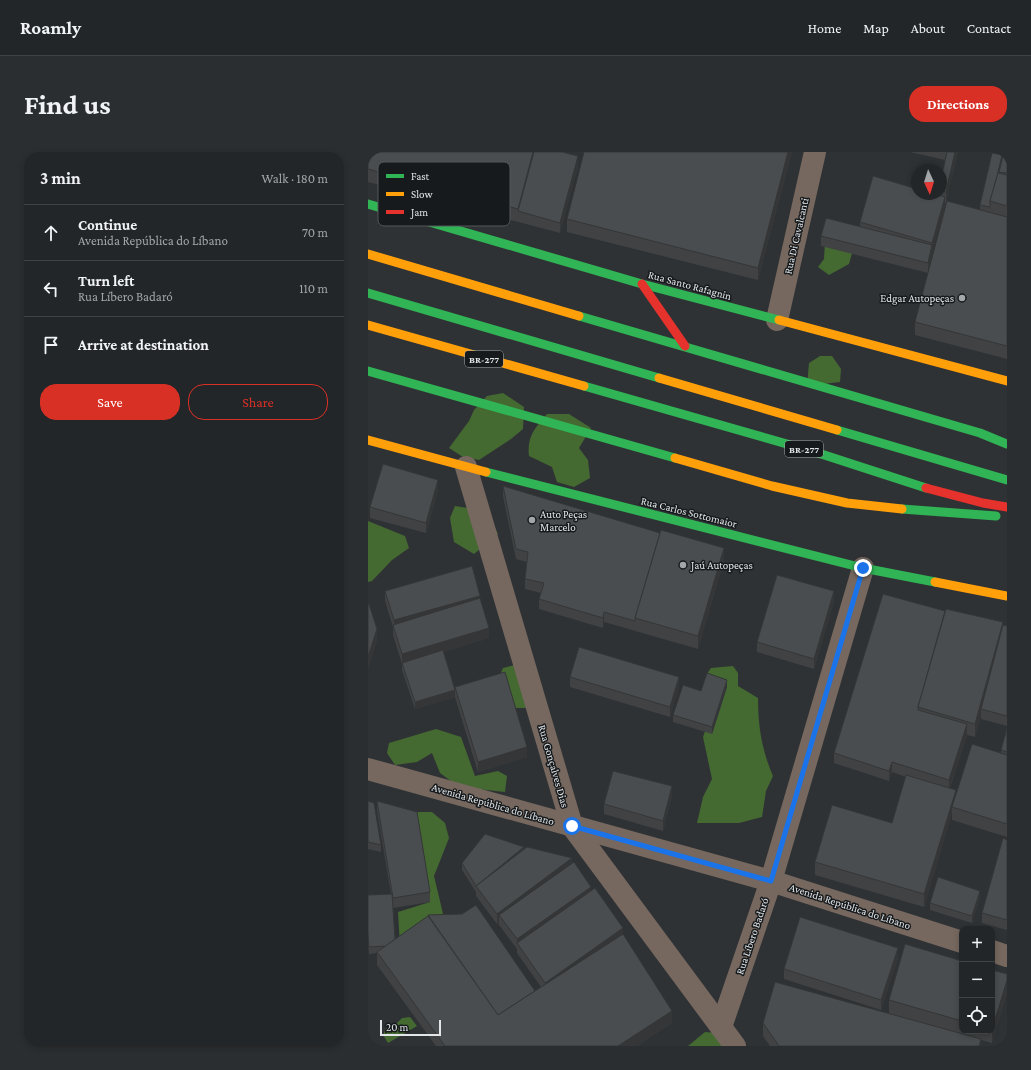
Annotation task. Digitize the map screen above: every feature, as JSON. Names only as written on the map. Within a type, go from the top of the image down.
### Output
[{"type":"main road","name":"Rua Santo Rafagnin","points":[[368,204],[378,207]]},
{"type":"main road","name":"Rua Santo Rafagnin","points":[[443,226],[642,284],[1007,381]]},
{"type":"main road","points":[[368,254],[980,433],[1007,444]]},
{"type":"main road","points":[[642,284],[685,346]]},
{"type":"main road","name":"BR-277","points":[[368,293],[1007,480]]},
{"type":"main road","name":"BR-277","points":[[368,325],[815,452],[922,487],[983,503],[1007,507]]},
{"type":"main road","points":[[368,371],[780,488],[846,503],[918,511],[1007,517]]},
{"type":"main road","name":"Rua Carlos Sottomaior","points":[[368,440],[466,468],[863,568],[1007,596]]},
{"type":"street","name":"Rua Di Cavalcanti","points":[[777,320],[815,152]]},
{"type":"street","name":"Rua Gonçalves Dias","points":[[466,468],[572,826],[734,1046]]},
{"type":"street","name":"Rua Líbero Badaró","points":[[721,1027],[771,881],[863,568]]},
{"type":"street","name":"Avenida República do Líbano","points":[[368,769],[771,881],[959,941]]},
{"type":"street","points":[[995,952],[1007,956]]},
{"type":"green space","points":[[825,241],[854,246],[849,264],[829,275],[818,267],[824,259]]},
{"type":"green space","points":[[820,356],[832,356],[841,369],[840,382],[807,386],[809,363]]},
{"type":"green space","points":[[503,393],[524,407],[523,429],[511,439],[479,460],[463,457],[449,448],[469,421],[474,410],[487,396]]},
{"type":"green space","points":[[547,414],[569,414],[591,428],[579,448],[588,460],[590,478],[574,487],[557,482],[552,467],[529,456],[529,443],[533,433]]},
{"type":"green space","points":[[455,506],[487,511],[498,534],[474,554],[454,542],[450,518]]},
{"type":"green space","points":[[368,521],[405,536],[409,548],[392,560],[372,581],[368,582]]},
{"type":"green space","points":[[519,664],[541,693],[525,708],[504,708],[492,693],[503,668]]},
{"type":"green space","points":[[733,666],[738,673],[738,686],[758,698],[761,738],[773,776],[766,791],[762,817],[739,823],[697,823],[703,797],[712,779],[703,737],[720,689],[706,675],[711,668]]},
{"type":"green space","points":[[436,729],[461,737],[475,776],[498,771],[507,776],[505,792],[459,787],[440,773],[432,753],[417,762],[395,765],[387,753],[389,743]]},
{"type":"green space","points":[[418,812],[432,812],[445,823],[449,838],[434,876],[445,922],[400,945],[398,912],[430,902],[413,817]]},
{"type":"green space","points":[[410,1017],[417,1026],[388,1043],[383,1035],[387,1026],[395,1025],[402,1018]]},
{"type":"green space","points":[[705,1032],[717,1033],[735,1046],[688,1046]]},
{"type":"building","points":[[368,152],[533,152],[518,209],[510,207],[510,162],[378,162],[378,172],[368,169]]},
{"type":"building","points":[[534,152],[562,152],[578,156],[560,223],[518,211]]},
{"type":"building","points":[[584,152],[788,152],[758,268],[567,219]]},
{"type":"building","points":[[947,152],[955,152],[947,188],[947,164],[944,164]]},
{"type":"building","points":[[1004,152],[1007,152],[1007,173],[999,172]]},
{"type":"building","points":[[992,153],[1002,155],[990,201],[990,207],[980,205]]},
{"type":"building","points":[[998,173],[1007,175],[1007,206],[990,201]]},
{"type":"building","points":[[873,176],[911,187],[911,200],[944,200],[932,243],[860,222]]},
{"type":"building","points":[[947,201],[1007,217],[1007,346],[915,322]]},
{"type":"building","points":[[826,218],[932,245],[928,263],[821,236]]},
{"type":"building","points":[[383,464],[438,480],[426,523],[370,507]]},
{"type":"building","points":[[503,486],[660,533],[635,621],[604,612],[603,618],[539,599],[544,583],[525,579],[528,552],[516,549]]},
{"type":"building","points":[[661,530],[724,548],[698,636],[635,618]]},
{"type":"building","points":[[472,566],[480,596],[394,620],[385,591]]},
{"type":"building","points":[[777,575],[834,591],[814,659],[757,642]]},
{"type":"building","points":[[883,594],[945,611],[918,710],[967,724],[949,780],[892,762],[889,771],[834,753]]},
{"type":"building","points":[[480,598],[489,628],[402,654],[393,625]]},
{"type":"building","points":[[368,604],[377,629],[368,657]]},
{"type":"building","points":[[946,609],[1003,622],[975,724],[918,707]]},
{"type":"building","points":[[1003,625],[1007,626],[1007,716],[981,709]]},
{"type":"building","points":[[579,647],[679,677],[670,707],[570,677]]},
{"type":"building","points":[[443,650],[455,690],[415,702],[402,663]]},
{"type":"building","points":[[505,672],[527,747],[478,762],[455,687]]},
{"type":"building","points":[[707,673],[727,680],[712,727],[673,715],[683,685],[701,691]]},
{"type":"building","points":[[1007,728],[1007,752],[1001,750]]},
{"type":"building","points":[[972,744],[1007,755],[1007,824],[952,807]]},
{"type":"building","points":[[613,771],[672,786],[663,821],[604,804]]},
{"type":"building","points":[[906,775],[956,790],[924,894],[815,862],[832,805],[892,823]]},
{"type":"building","points":[[368,801],[374,803],[381,845],[368,842]]},
{"type":"building","points":[[377,801],[417,812],[430,892],[393,898]]},
{"type":"building","points":[[485,834],[524,847],[476,886],[462,863]]},
{"type":"building","points":[[1003,838],[1007,840],[1007,920],[982,913]]},
{"type":"building","points":[[527,847],[572,858],[497,914],[476,886]]},
{"type":"building","points":[[574,862],[591,887],[517,939],[499,915]]},
{"type":"building","points":[[938,877],[980,891],[972,916],[930,903]]},
{"type":"building","points":[[595,888],[623,928],[545,983],[517,943]]},
{"type":"building","points":[[392,894],[395,939],[386,946],[369,947],[368,895]]},
{"type":"building","points":[[476,905],[535,991],[498,1015],[428,915],[462,914]]},
{"type":"building","points":[[428,916],[498,1015],[623,934],[672,1011],[618,1046],[445,1046],[377,952]]},
{"type":"building","points":[[800,917],[898,948],[881,1000],[784,969]]},
{"type":"building","points":[[905,944],[959,960],[959,1020],[889,1000]]},
{"type":"building","points":[[995,971],[1007,974],[1007,980],[995,1020]]},
{"type":"building","points":[[775,982],[981,1039],[979,1046],[779,1046],[763,1023]]},
{"type":"traffic: fast","points":[[368,204],[378,207]]},
{"type":"traffic: fast","points":[[443,226],[642,284],[779,320]]},
{"type":"traffic: fast","points":[[368,293],[659,378]]},
{"type":"traffic: fast","points":[[579,316],[980,433],[1007,444]]},
{"type":"traffic: fast","points":[[368,371],[675,458]]},
{"type":"traffic: fast","points":[[584,386],[815,452],[926,488]]},
{"type":"traffic: fast","points":[[837,430],[1007,480]]},
{"type":"traffic: fast","points":[[486,472],[863,568],[935,582]]},
{"type":"traffic: fast","points":[[902,509],[996,516]]},
{"type":"traffic: slow","points":[[368,254],[579,316]]},
{"type":"traffic: slow","points":[[779,320],[1007,381]]},
{"type":"traffic: slow","points":[[368,325],[584,386]]},
{"type":"traffic: slow","points":[[659,378],[837,430]]},
{"type":"traffic: slow","points":[[368,440],[486,472]]},
{"type":"traffic: slow","points":[[675,458],[772,486],[847,503],[902,509]]},
{"type":"traffic: slow","points":[[935,582],[1007,596]]},
{"type":"traffic: jam","points":[[642,284],[685,346]]},
{"type":"traffic: jam","points":[[926,488],[983,503],[1007,507]]},
{"type":"place","name":"Edgar Autopeças","points":[[962,298]]},
{"type":"place","name":"Auto Peças Marcelo","points":[[532,520]]},
{"type":"place","name":"Jaú Autopeças","points":[[683,565]]},
{"type":"route","points":[[572,826],[771,881],[863,568]]}]
